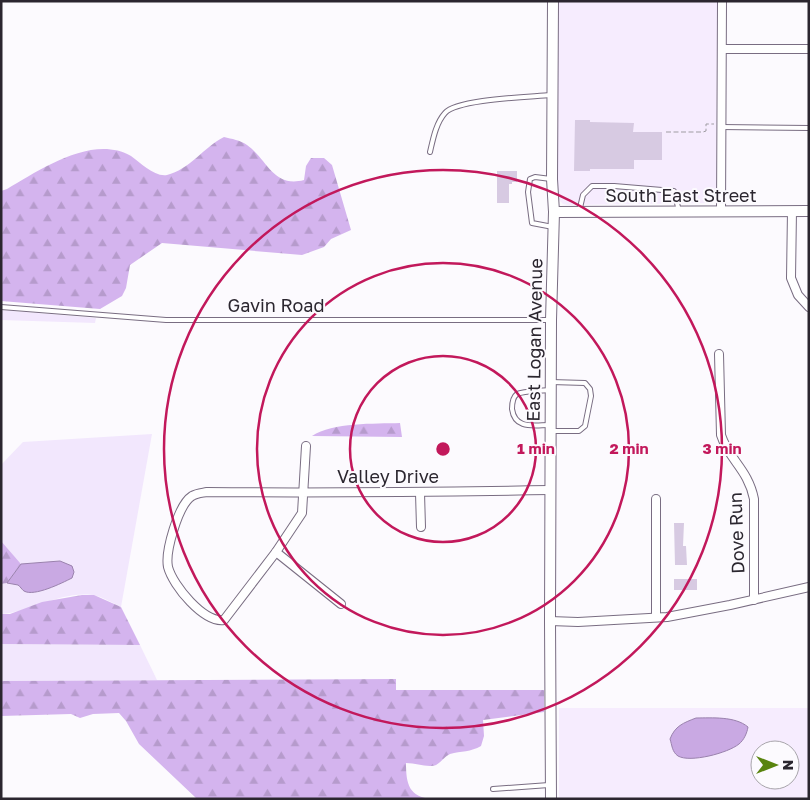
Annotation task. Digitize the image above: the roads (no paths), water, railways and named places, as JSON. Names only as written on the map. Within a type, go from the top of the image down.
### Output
[{"type":"street","name":"East Logan Avenue","points":[[552,799],[550,621],[554,1]]},
{"type":"street","points":[[721,211],[718,125],[722,49],[722,1]]},
{"type":"street","points":[[722,49],[809,49]]},
{"type":"street","points":[[792,211],[792,278],[798,295],[809,307]]},
{"type":"street","name":"South East Street","points":[[554,212],[809,211]]},
{"type":"street","name":"Dove Run","points":[[719,354],[721,435],[724,445],[740,465],[751,485],[754,499],[754,600]]},
{"type":"street","points":[[306,446],[302,513],[276,552],[341,604]]},
{"type":"street","name":"Valley Drive","points":[[276,552],[224,620],[215,620],[197,609],[175,583],[168,568],[168,553],[180,512],[191,497],[200,493],[420,493],[551,490]]},
{"type":"street","points":[[420,493],[422,527]]},
{"type":"street","points":[[656,499],[656,617]]},
{"type":"street","points":[[550,621],[578,622],[667,617],[809,588]]},
{"type":"lane","points":[[430,152],[434,134],[444,113],[451,108],[476,102],[552,95]]},
{"type":"lane","points":[[718,125],[809,128]]},
{"type":"lane","points":[[552,179],[530,179],[528,192],[532,223],[553,227]]},
{"type":"lane","points":[[579,212],[582,195],[592,186],[614,186],[674,191],[680,213]]},
{"type":"lane","name":"Gavin Road","points":[[1,307],[166,320],[551,320]]},
{"type":"lane","points":[[585,383],[590,389],[591,396],[585,426],[579,431],[521,424],[516,420],[512,405],[514,398],[520,393],[551,386],[585,383]]},
{"type":"lane","points":[[493,789],[552,785]]}]
